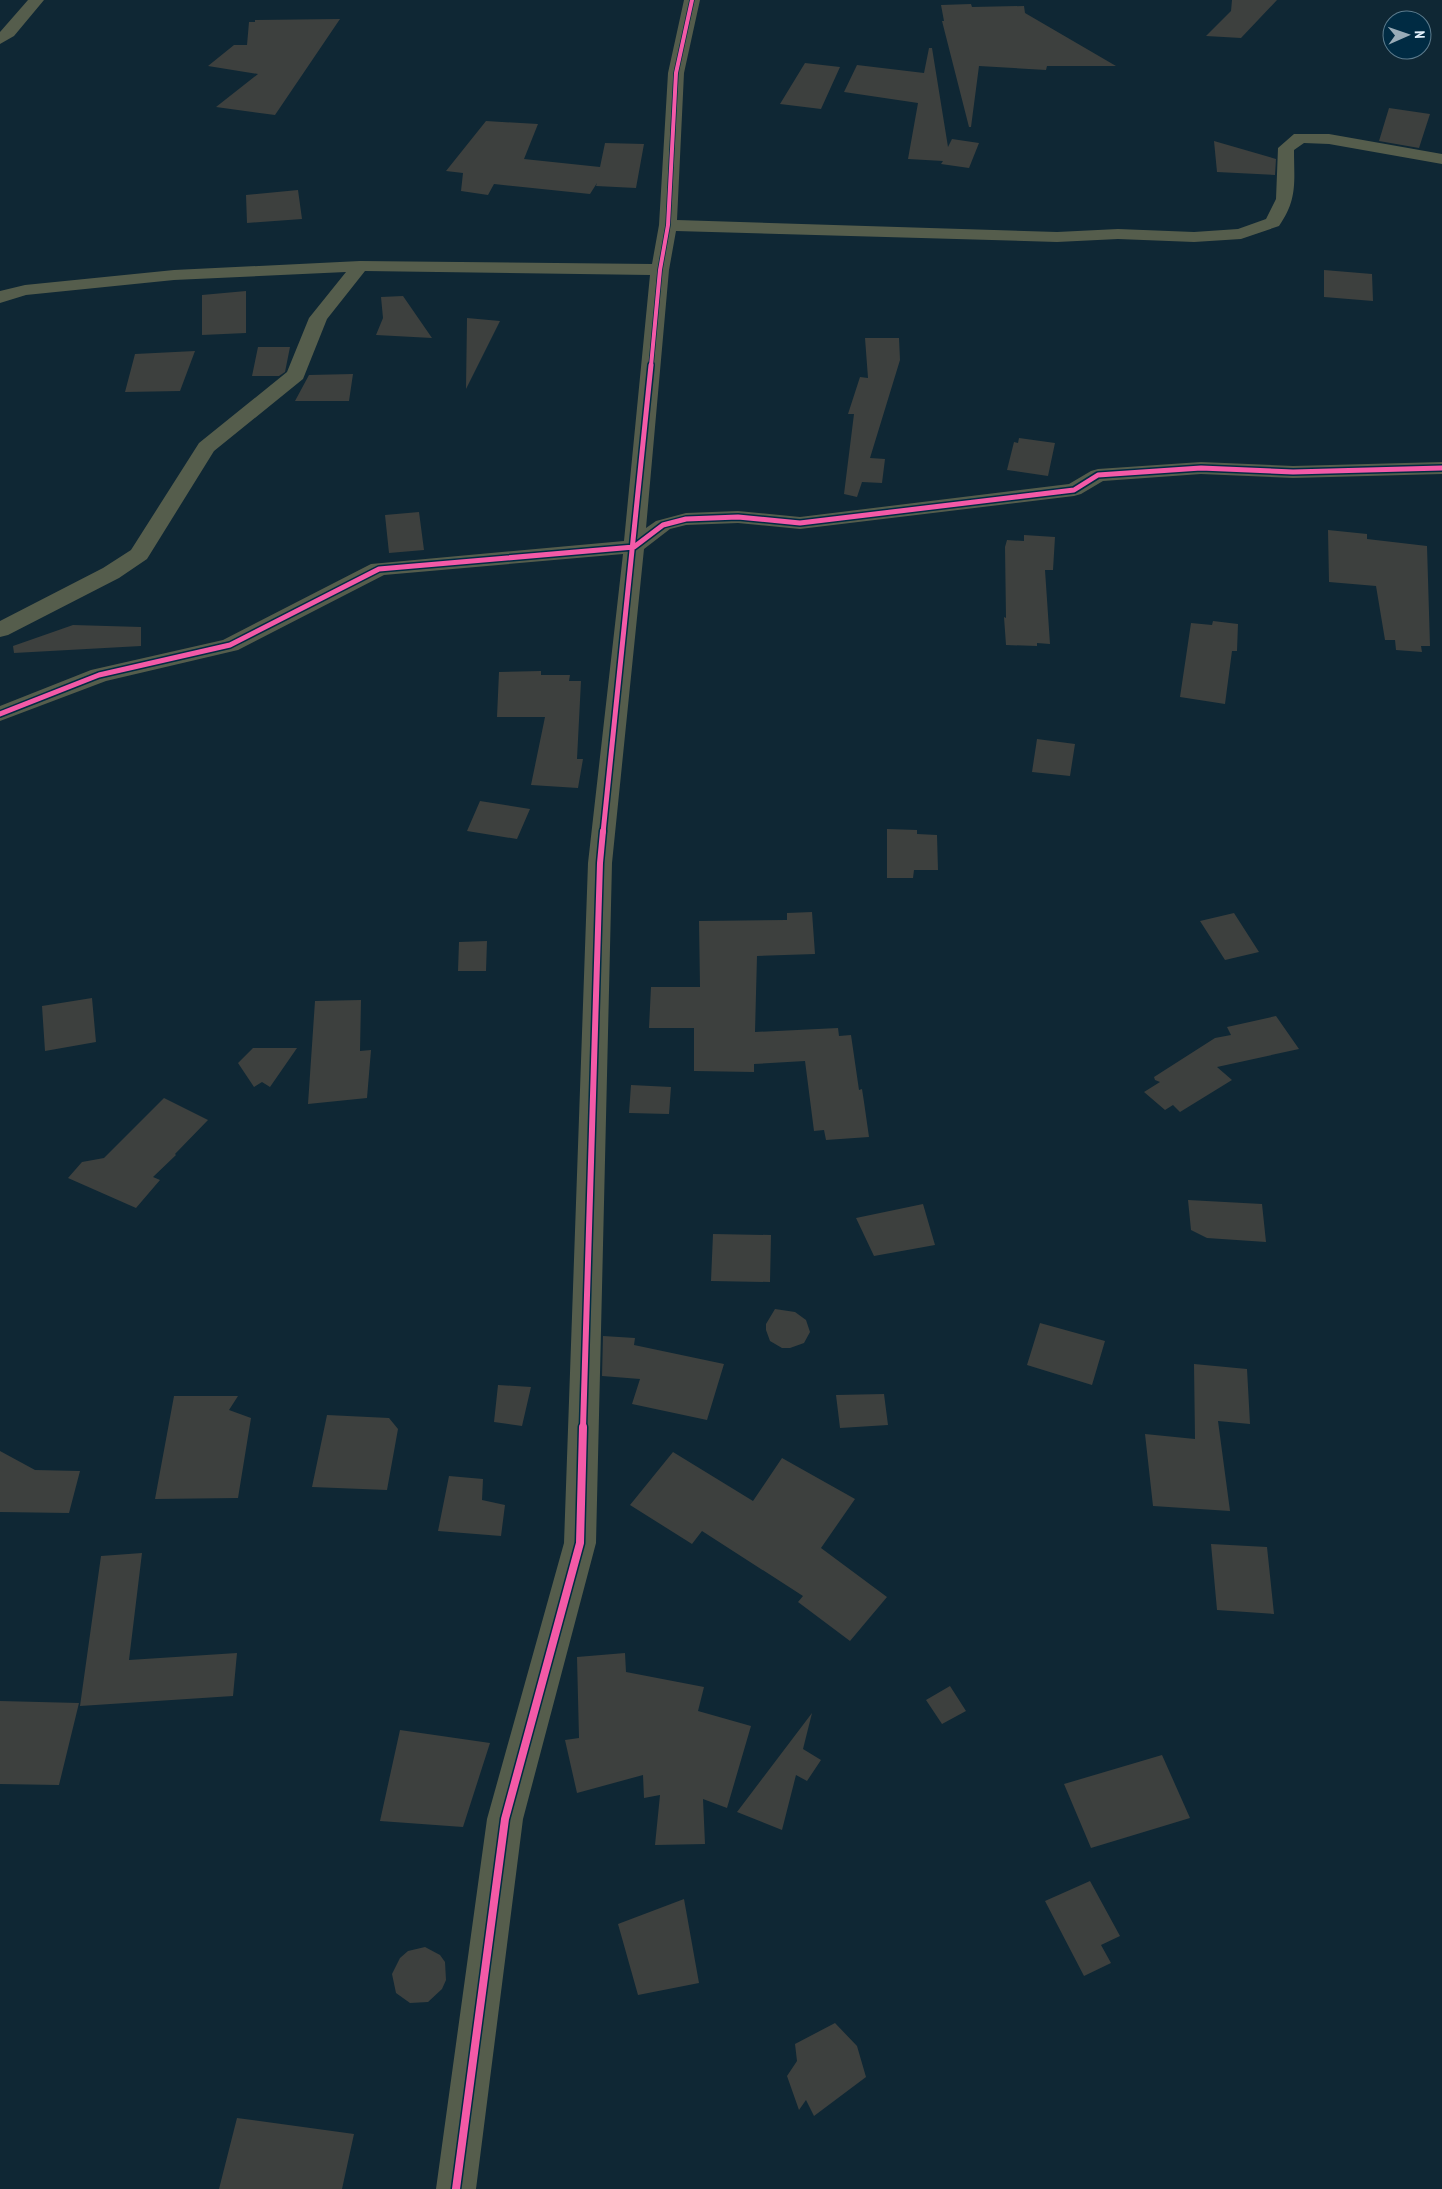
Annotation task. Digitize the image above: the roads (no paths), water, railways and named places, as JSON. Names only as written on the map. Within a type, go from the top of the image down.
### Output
[{"type":"street","points":[[0,39],[9,34],[36,0]]},
{"type":"street","points":[[456,2189],[505,1819],[580,1543],[600,863],[634,548],[660,270],[668,224],[676,73],[692,0]]},
{"type":"street","points":[[668,224],[1057,237],[1118,234],[1194,237],[1241,234],[1273,222],[1285,200],[1286,148],[1300,138],[1329,139],[1442,159]]},
{"type":"street","points":[[0,298],[25,290],[174,275],[360,266],[660,270]]},
{"type":"street","points":[[0,630],[111,573],[139,554],[206,447],[296,374],[318,318],[360,266]]},
{"type":"street","points":[[0,714],[99,675],[230,645],[380,569],[634,548],[663,525],[686,520],[738,517],[800,523],[1074,490],[1098,475],[1201,468],[1293,472],[1442,468]]}]
